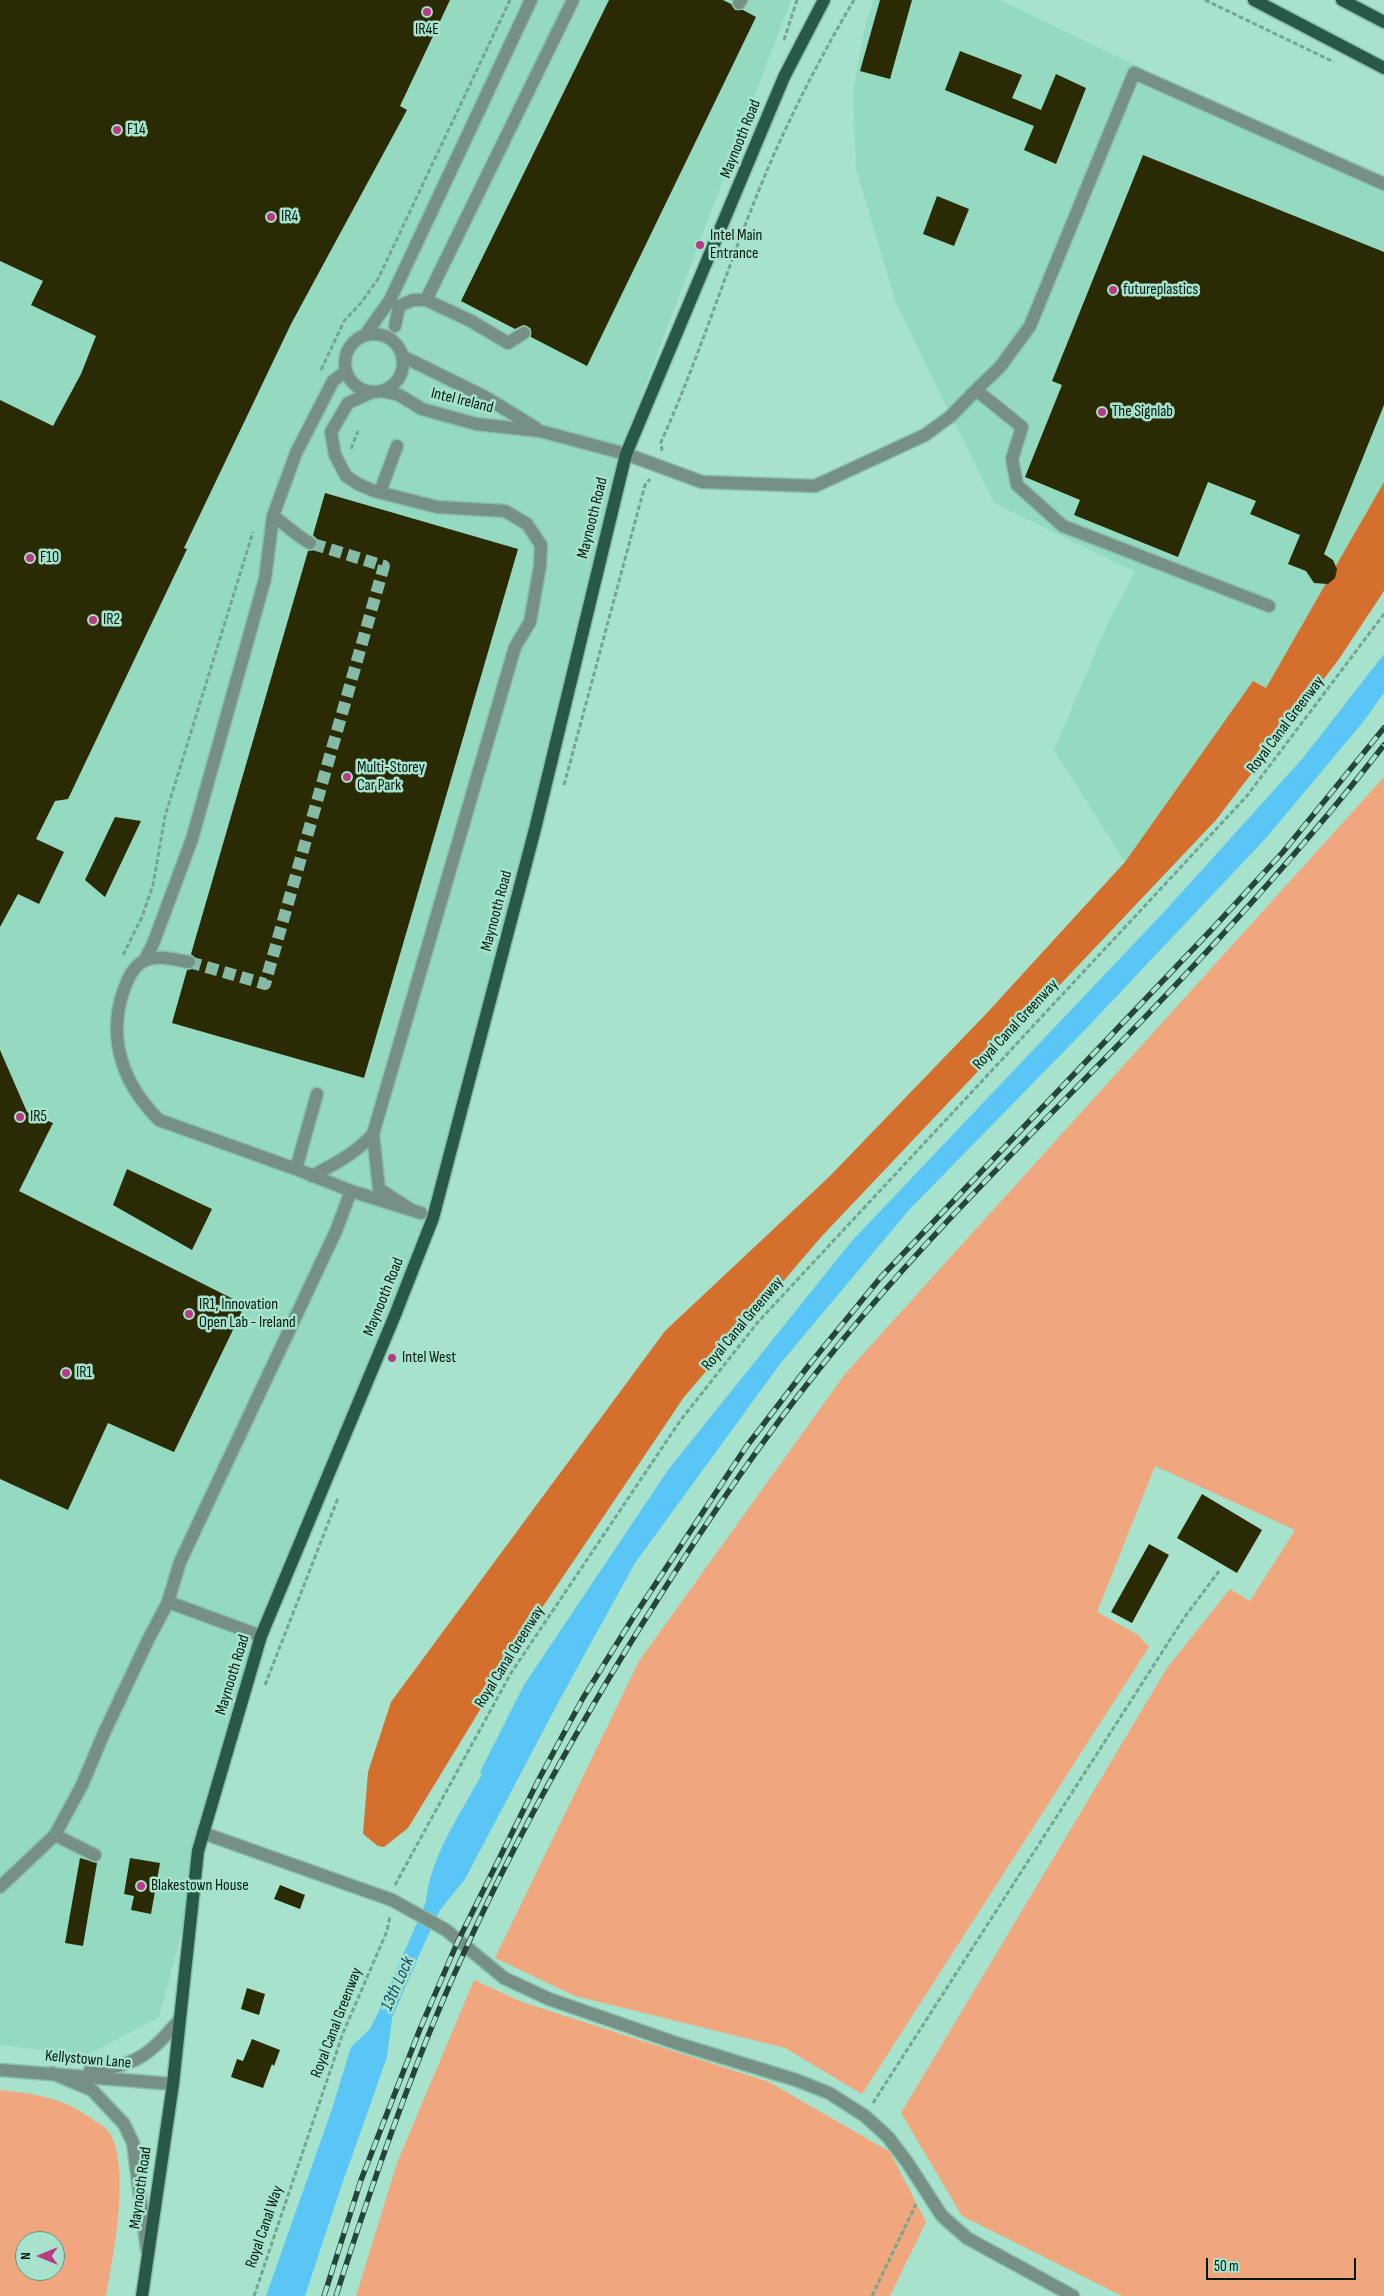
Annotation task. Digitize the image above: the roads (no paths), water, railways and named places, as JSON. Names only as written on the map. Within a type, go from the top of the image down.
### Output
[{"type":"main road","name":"Maynooth Road","points":[[142,2296],[173,2084],[198,1851],[261,1636],[433,1218],[535,829],[626,454],[784,77],[824,0]]},
{"type":"main road","points":[[1254,0],[1384,68]]},
{"type":"main road","points":[[1342,0],[1384,22]]},
{"type":"street","points":[[377,392],[356,386],[346,371],[346,353],[357,339],[365,335],[390,300],[531,0]]},
{"type":"street","points":[[426,300],[573,0]]},
{"type":"street","name":"Intel Ireland","points":[[377,392],[399,395],[422,409],[476,424],[540,431],[626,454],[702,482],[815,486],[925,435],[951,416],[1000,366],[1030,326],[1134,73],[1384,184]]},
{"type":"street","points":[[346,371],[333,381],[296,453],[273,516],[265,580],[192,839],[153,944],[144,961],[128,976],[116,1024],[117,1046],[122,1066],[142,1103],[159,1120],[296,1169],[351,1192],[416,1211],[379,1189],[373,1134],[515,647],[530,622],[540,566],[541,545],[527,524],[505,510],[437,507],[380,492],[358,484],[346,476],[335,455],[331,432],[348,403],[377,392],[396,382],[401,374],[403,365],[390,300]]},
{"type":"street","points":[[395,326],[399,306],[413,300],[426,300],[471,320],[508,343],[524,333]]},
{"type":"street","points":[[365,335],[384,336],[400,351]]},
{"type":"street","name":"Intel Ireland","points":[[400,351],[485,397],[540,431]]},
{"type":"street","points":[[973,393],[1022,427],[1012,459],[1017,485],[1063,526],[1269,606]]},
{"type":"street","points":[[380,492],[397,446]]},
{"type":"street","points":[[273,516],[287,525],[296,536],[310,543]]},
{"type":"street","points":[[144,961],[165,958],[189,962]]},
{"type":"street","points":[[296,1169],[317,1094]]},
{"type":"street","points":[[312,1176],[335,1164],[363,1145],[373,1134]]},
{"type":"street","points":[[0,1887],[55,1835],[82,1786],[104,1733],[168,1602],[180,1562],[336,1231],[351,1192]]},
{"type":"street","points":[[168,1602],[261,1636]]},
{"type":"street","points":[[204,1833],[392,1900],[446,1930],[504,1978],[549,1999],[679,2044],[796,2080],[829,2093],[865,2116],[888,2137],[942,2216],[967,2238],[1073,2296]]},
{"type":"street","points":[[55,1835],[95,1855]]},
{"type":"street","points":[[52,2072],[103,2069],[139,2059],[159,2045],[180,2019]]},
{"type":"street","name":"Kellystown Lane","points":[[0,2070],[52,2072],[173,2084]]},
{"type":"street","points":[[52,2072],[92,2090],[124,2124],[133,2144],[148,2255]]},
{"type":"water","name":"13th Lock","points":[[1384,654],[1384,693],[1363,722],[1266,838],[1081,1034],[909,1210],[780,1364],[635,1563],[559,1701],[465,1879],[440,1910],[424,1944],[392,2018],[387,2057],[305,2296],[266,2296],[332,2109],[351,2047],[370,2029],[377,2015],[426,1902],[433,1869],[456,1819],[482,1774],[480,1772],[524,1685],[668,1470],[851,1242],[1164,912],[1303,758]]},
{"type":"tunnel","points":[[189,962],[265,984],[384,566],[310,543]]},
{"type":"railway","points":[[324,2296],[361,2180],[420,2029],[458,1941],[539,1779],[583,1698],[631,1621],[746,1447],[809,1365],[881,1277],[1283,852],[1384,728]]},
{"type":"railway","points":[[336,2296],[357,2230],[415,2068],[452,1979],[478,1923],[533,1812],[594,1704],[625,1651],[714,1512],[795,1400],[889,1285],[966,1201],[1193,967],[1323,821],[1384,745]]},
{"type":"place","name":"IR4E","points":[[427,12]]},
{"type":"place","name":"F14","points":[[117,130]]},
{"type":"place","name":"IR4","points":[[271,217]]},
{"type":"place","name":"Intel Main Entrance","points":[[700,245]]},
{"type":"place","name":"futureplastics","points":[[1113,290]]},
{"type":"place","name":"The Signlab","points":[[1102,412]]},
{"type":"place","name":"F10","points":[[30,558]]},
{"type":"place","name":"IR2","points":[[93,620]]},
{"type":"place","name":"Multi-Storey Car Park","points":[[347,777]]},
{"type":"place","name":"IR5","points":[[20,1117]]},
{"type":"place","name":"IR1, Innovation Open Lab - Ireland","points":[[189,1314]]},
{"type":"place","name":"Intel West","points":[[392,1358]]},
{"type":"place","name":"IR1","points":[[66,1373]]},
{"type":"place","name":"Blakestown House","points":[[141,1886]]}]
